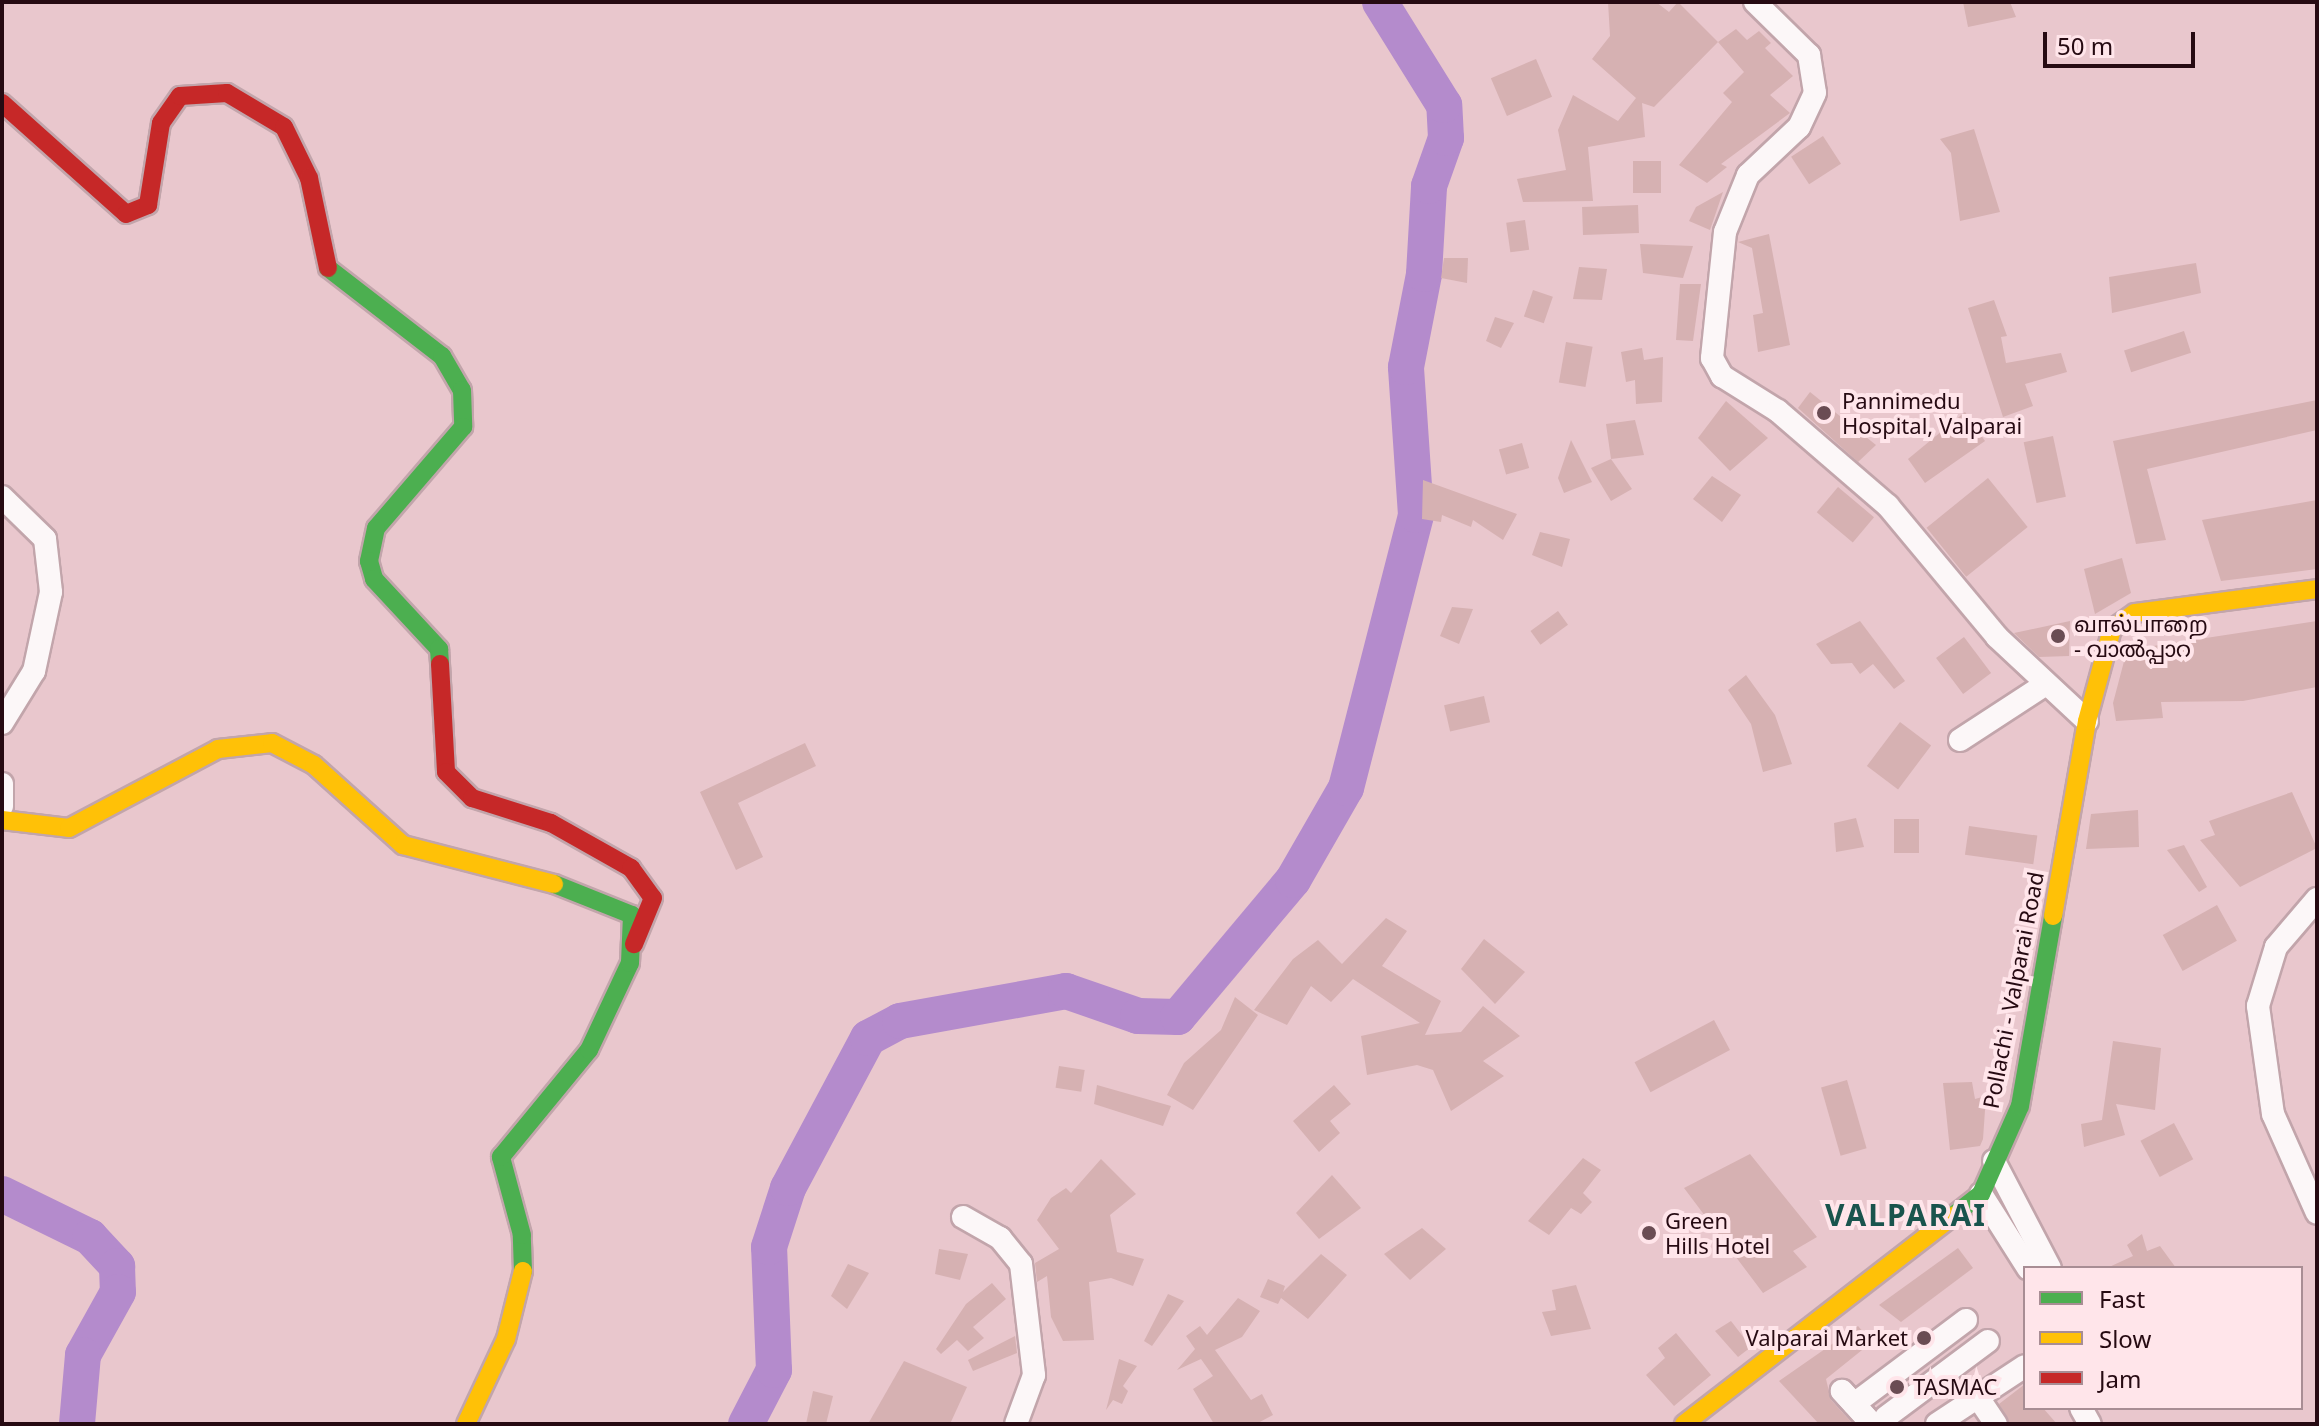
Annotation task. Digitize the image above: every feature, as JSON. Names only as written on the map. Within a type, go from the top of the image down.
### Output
[{"type":"street","points":[[1755,2],[1809,55],[1815,93],[1799,127],[1748,175],[1725,232],[1712,358],[1722,376],[1778,411],[1888,506],[1948,582],[2046,684],[2087,721]]},
{"type":"street","points":[[2,103],[126,214],[148,205],[161,123],[180,96],[227,93],[284,127],[309,178],[328,270],[442,356],[462,390],[463,427],[376,528],[369,561],[374,579],[439,649],[446,772],[472,798],[551,823],[631,868],[653,898],[647,927],[634,944],[589,1050],[501,1157],[522,1235],[523,1277],[506,1339],[466,1424]]},
{"type":"street","points":[[2,497],[45,539],[51,592],[34,671],[2,723]]},
{"type":"street","name":"Pollachi - Valparai Road","points":[[1981,1194],[2020,1106],[2087,721],[2112,629],[2121,620],[2317,589]]},
{"type":"street","points":[[1960,740],[2046,684]]},
{"type":"street","points":[[2,820],[69,828],[218,749],[272,743],[314,765],[383,831],[420,853],[622,905],[632,915],[634,944]]},
{"type":"street","points":[[2,784],[2,806]]},
{"type":"street","points":[[2317,899],[2276,947],[2258,1006],[2273,1114],[2317,1213]]},
{"type":"street","points":[[1994,1161],[2049,1266]]},
{"type":"street","points":[[1684,1424],[1981,1194],[2027,1266]]},
{"type":"street","points":[[963,1217],[1000,1238],[1021,1264],[1034,1375],[1016,1424]]},
{"type":"street","points":[[1854,1404],[1966,1320]]},
{"type":"street","points":[[1886,1417],[1988,1341]]},
{"type":"street","points":[[1937,1424],[2023,1367]]},
{"type":"street","points":[[1979,1399],[1996,1424]]},
{"type":"building","points":[[1608,2],[1656,2],[1669,12],[1678,2],[1718,42],[1654,107],[1642,103],[1645,137],[1588,147],[1593,201],[1523,202],[1517,179],[1566,170],[1558,130],[1573,95],[1618,121],[1636,98],[1592,59],[1610,36]]},
{"type":"building","points":[[1963,2],[2010,2],[2016,17],[1968,27]]},
{"type":"building","points":[[1736,29],[1747,40],[1759,31],[1771,43],[1765,48],[1793,76],[1770,95],[1790,113],[1721,164],[1727,167],[1707,183],[1679,165],[1732,102],[1723,93],[1744,72],[1718,42]]},
{"type":"building","points":[[1536,59],[1552,97],[1507,116],[1491,78]]},
{"type":"building","points":[[1974,129],[2000,212],[1960,221],[1951,153],[1940,139]]},
{"type":"building","points":[[1823,136],[1841,164],[1809,184],[1791,157]]},
{"type":"building","points":[[1633,161],[1661,161],[1661,193],[1633,193]]},
{"type":"building","points":[[1723,192],[1710,230],[1689,221],[1696,207]]},
{"type":"building","points":[[1638,205],[1639,233],[1583,235],[1582,207]]},
{"type":"building","points":[[1525,220],[1529,250],[1510,252],[1506,223]]},
{"type":"building","points":[[1769,234],[1790,345],[1758,352],[1753,315],[1763,313],[1752,248],[1738,242]]},
{"type":"building","points":[[1640,244],[1693,246],[1683,278],[1643,273]]},
{"type":"building","points":[[1444,258],[1468,258],[1467,283],[1441,278]]},
{"type":"building","points":[[2196,263],[2201,293],[2112,313],[2109,277]]},
{"type":"building","points":[[1579,267],[1607,269],[1602,300],[1573,299]]},
{"type":"building","points":[[1680,284],[1701,284],[1693,341],[1676,340]]},
{"type":"building","points":[[1533,290],[1553,297],[1544,323],[1524,316]]},
{"type":"building","points":[[1994,300],[2007,336],[2001,337],[2006,363],[2061,353],[2067,372],[2025,384],[2033,406],[2003,417],[1968,308]]},
{"type":"building","points":[[1495,317],[1514,323],[1501,348],[1486,341]]},
{"type":"building","points":[[2184,331],[2191,353],[2131,372],[2124,350]]},
{"type":"building","points":[[1566,342],[1593,347],[1585,387],[1559,382]]},
{"type":"building","points":[[1642,348],[1644,360],[1663,357],[1662,402],[1636,404],[1635,380],[1626,382],[1621,352]]},
{"type":"building","points":[[1810,392],[1876,445],[1858,462],[1798,408]]},
{"type":"building","points":[[2317,400],[2317,430],[2147,469],[2166,540],[2136,544],[2113,441]]},
{"type":"building","points":[[1726,401],[1768,438],[1730,471],[1698,438]]},
{"type":"building","points":[[1965,412],[1985,441],[1925,483],[1908,459]]},
{"type":"building","points":[[1635,420],[1644,455],[1611,459],[1606,424]]},
{"type":"building","points":[[2053,436],[2066,497],[2037,503],[2024,442]]},
{"type":"building","points":[[1571,440],[1592,482],[1564,493],[1558,478]]},
{"type":"building","points":[[1522,443],[1529,468],[1506,475],[1499,450]]},
{"type":"building","points":[[1611,459],[1632,489],[1611,501],[1591,468]]},
{"type":"building","points":[[1712,476],[1741,495],[1722,522],[1693,499]]},
{"type":"building","points":[[1988,478],[2028,527],[1966,577],[1927,528]]},
{"type":"building","points":[[1423,480],[1517,514],[1503,540],[1473,520],[1471,527],[1442,515],[1441,522],[1422,519]]},
{"type":"building","points":[[1838,487],[1874,517],[1853,542],[1817,512]]},
{"type":"building","points":[[2317,500],[2317,569],[2221,581],[2202,520]]},
{"type":"building","points":[[1540,532],[1570,539],[1562,567],[1532,555]]},
{"type":"building","points":[[2122,558],[2131,593],[2095,614],[2084,569]]},
{"type":"building","points":[[1452,607],[1473,609],[1459,644],[1440,636]]},
{"type":"building","points":[[1558,611],[1568,625],[1540,645],[1530,631]]},
{"type":"building","points":[[1860,621],[1905,681],[1894,689],[1873,664],[1860,674],[1852,663],[1831,664],[1816,644]]},
{"type":"building","points":[[2070,621],[2069,656],[2039,657],[2014,633]]},
{"type":"building","points":[[2317,621],[2317,687],[2243,701],[2161,702],[2163,718],[2116,721],[2113,703],[2127,650]]},
{"type":"building","points":[[1964,637],[1991,673],[1963,694],[1936,658]]},
{"type":"building","points":[[1746,675],[1775,715],[1792,764],[1763,772],[1751,724],[1728,690]]},
{"type":"building","points":[[1484,696],[1490,722],[1450,732],[1444,705]]},
{"type":"building","points":[[1900,722],[1931,745],[1898,789],[1867,766]]},
{"type":"building","points":[[805,743],[816,766],[738,803],[763,857],[736,870],[700,792]]},
{"type":"building","points":[[2292,792],[2317,848],[2240,887],[2200,840],[2215,835],[2209,821]]},
{"type":"building","points":[[2138,810],[2139,847],[2086,849],[2091,814]]},
{"type":"building","points":[[1856,818],[1864,847],[1836,852],[1834,823]]},
{"type":"building","points":[[1894,819],[1919,819],[1919,853],[1894,853]]},
{"type":"building","points":[[1969,826],[2037,836],[2033,864],[1965,855]]},
{"type":"building","points":[[2184,845],[2207,887],[2199,892],[2167,850]]},
{"type":"building","points":[[2217,905],[2237,941],[2183,971],[2163,935]]},
{"type":"building","points":[[1386,918],[1407,931],[1382,966],[1441,1001],[1425,1035],[1461,1032],[1483,1006],[1520,1036],[1483,1061],[1504,1076],[1451,1111],[1433,1070],[1417,1065],[1367,1075],[1361,1036],[1420,1023],[1353,979],[1331,1002],[1311,986],[1287,1025],[1254,1010],[1293,959],[1318,940],[1342,964]]},
{"type":"building","points":[[1484,939],[1525,972],[1495,1004],[1461,969]]},
{"type":"building","points":[[1235,997],[1258,1015],[1193,1110],[1167,1095],[1184,1063],[1221,1030]]},
{"type":"building","points":[[1714,1020],[1730,1050],[1650,1092],[1635,1062]]},
{"type":"building","points":[[2113,1041],[2161,1048],[2155,1110],[2116,1104],[2125,1135],[2084,1147],[2081,1124],[2102,1120]]},
{"type":"building","points":[[1059,1066],[1085,1070],[1081,1092],[1056,1088]]},
{"type":"building","points":[[1847,1080],[1867,1148],[1841,1156],[1821,1087]]},
{"type":"building","points":[[1972,1082],[1975,1099],[1986,1096],[1983,1139],[1980,1146],[1950,1150],[1943,1083]]},
{"type":"building","points":[[1097,1085],[1171,1106],[1163,1126],[1094,1104]]},
{"type":"building","points":[[1334,1085],[1351,1104],[1330,1121],[1340,1133],[1319,1152],[1293,1121]]},
{"type":"building","points":[[2174,1123],[2193,1159],[2160,1177],[2140,1141]]},
{"type":"building","points":[[1750,1154],[1817,1237],[1793,1251],[1807,1267],[1763,1293],[1684,1188]]},
{"type":"building","points":[[1583,1158],[1601,1170],[1583,1193],[1592,1202],[1581,1214],[1571,1208],[1549,1235],[1528,1221]]},
{"type":"building","points":[[1101,1159],[1136,1194],[1110,1215],[1117,1252],[1144,1259],[1133,1286],[1111,1278],[1089,1282],[1094,1340],[1063,1341],[1051,1317],[1047,1276],[1037,1282],[1035,1263],[1059,1249],[1037,1220],[1051,1198],[1066,1188],[1071,1193]]},
{"type":"building","points":[[1332,1175],[1361,1208],[1319,1239],[1296,1213]]},
{"type":"building","points":[[1422,1228],[1446,1249],[1410,1280],[1384,1254]]},
{"type":"building","points":[[2142,1234],[2147,1251],[2160,1246],[2175,1266],[2111,1266],[2133,1256],[2127,1245]]},
{"type":"building","points":[[1958,1248],[1973,1268],[1901,1322],[1879,1305]]},
{"type":"building","points":[[939,1249],[968,1254],[960,1280],[935,1274]]},
{"type":"building","points":[[1321,1254],[1347,1275],[1308,1319],[1281,1298],[1278,1304],[1260,1297],[1268,1279],[1285,1286],[1283,1292]]},
{"type":"building","points":[[848,1264],[869,1273],[847,1309],[831,1296]]},
{"type":"building","points":[[992,1283],[1006,1299],[973,1327],[984,1338],[968,1351],[957,1340],[941,1354],[936,1349],[966,1304]]},
{"type":"building","points":[[1576,1285],[1591,1329],[1551,1336],[1542,1312],[1556,1310],[1552,1290]]},
{"type":"building","points":[[1168,1294],[1184,1301],[1152,1346],[1144,1341]]},
{"type":"building","points":[[1238,1298],[1260,1311],[1242,1337],[1215,1350],[1251,1400],[1262,1394],[1273,1415],[1256,1424],[1214,1424],[1193,1389],[1213,1376],[1201,1359],[1177,1370],[1195,1349],[1186,1336],[1200,1326],[1207,1335]]},
{"type":"building","points":[[1731,1321],[1751,1347],[1738,1357],[1715,1331]]},
{"type":"building","points":[[1858,1326],[1872,1342],[1826,1379],[1831,1400],[1853,1424],[1819,1424],[1779,1381]]},
{"type":"building","points":[[1676,1333],[1711,1375],[1674,1406],[1646,1375],[1665,1358],[1658,1348]]},
{"type":"building","points":[[1015,1336],[1017,1353],[973,1371],[968,1360]]},
{"type":"building","points":[[1119,1359],[1137,1366],[1123,1386],[1128,1391],[1122,1404],[1113,1400],[1106,1410]]},
{"type":"building","points":[[904,1361],[967,1387],[950,1424],[868,1424]]},
{"type":"building","points":[[2023,1386],[2023,1410],[2045,1410],[2057,1424],[2010,1424],[1999,1404]]},
{"type":"building","points":[[813,1391],[833,1396],[826,1424],[806,1424]]},
{"type":"waterway","points":[[746,1424],[774,1370],[769,1247],[788,1188],[868,1038],[900,1021],[1066,991],[1138,1016],[1178,1017],[1293,880],[1346,788],[1416,515],[1406,367],[1424,274],[1429,186],[1446,138],[1444,105],[1380,2]]},
{"type":"waterway","points":[[2,1194],[90,1237],[117,1266],[118,1292],[83,1355],[77,1424]]},
{"type":"traffic: fast","points":[[328,268],[442,356],[462,390],[463,427],[376,528],[369,561],[374,579],[439,649],[440,664]]},
{"type":"traffic: fast","points":[[523,1271],[522,1235],[501,1157],[589,1050],[630,963],[632,915],[554,884]]},
{"type":"traffic: fast","points":[[1954,1215],[1981,1194],[2020,1106],[2053,916]]},
{"type":"traffic: slow","points":[[2053,916],[2087,721],[2112,629],[2135,613],[2317,589]]},
{"type":"traffic: slow","points":[[2,820],[69,828],[218,749],[272,743],[314,765],[403,845],[554,884]]},
{"type":"traffic: slow","points":[[1684,1424],[1954,1215]]},
{"type":"traffic: slow","points":[[466,1424],[506,1339],[523,1271]]},
{"type":"traffic: jam","points":[[2,103],[126,214],[148,205],[161,123],[180,96],[227,93],[284,127],[309,178],[328,268]]},
{"type":"traffic: jam","points":[[440,664],[446,772],[472,798],[551,823],[631,868],[653,898],[634,944]]},
{"type":"place","name":"Pannimedu Hospital, Valparai","points":[[1824,413]]},
{"type":"place","name":"வால்பாறை - വാൽപ്പാറ","points":[[2058,636]]},
{"type":"place","name":"Green Hills Hotel","points":[[1649,1233]]},
{"type":"place","name":"Valparai Market","points":[[1924,1338]]},
{"type":"place","name":"TASMAC","points":[[1897,1387]]},
{"type":"district","name":"VALPARAI","points":[[1906,1215]]}]
